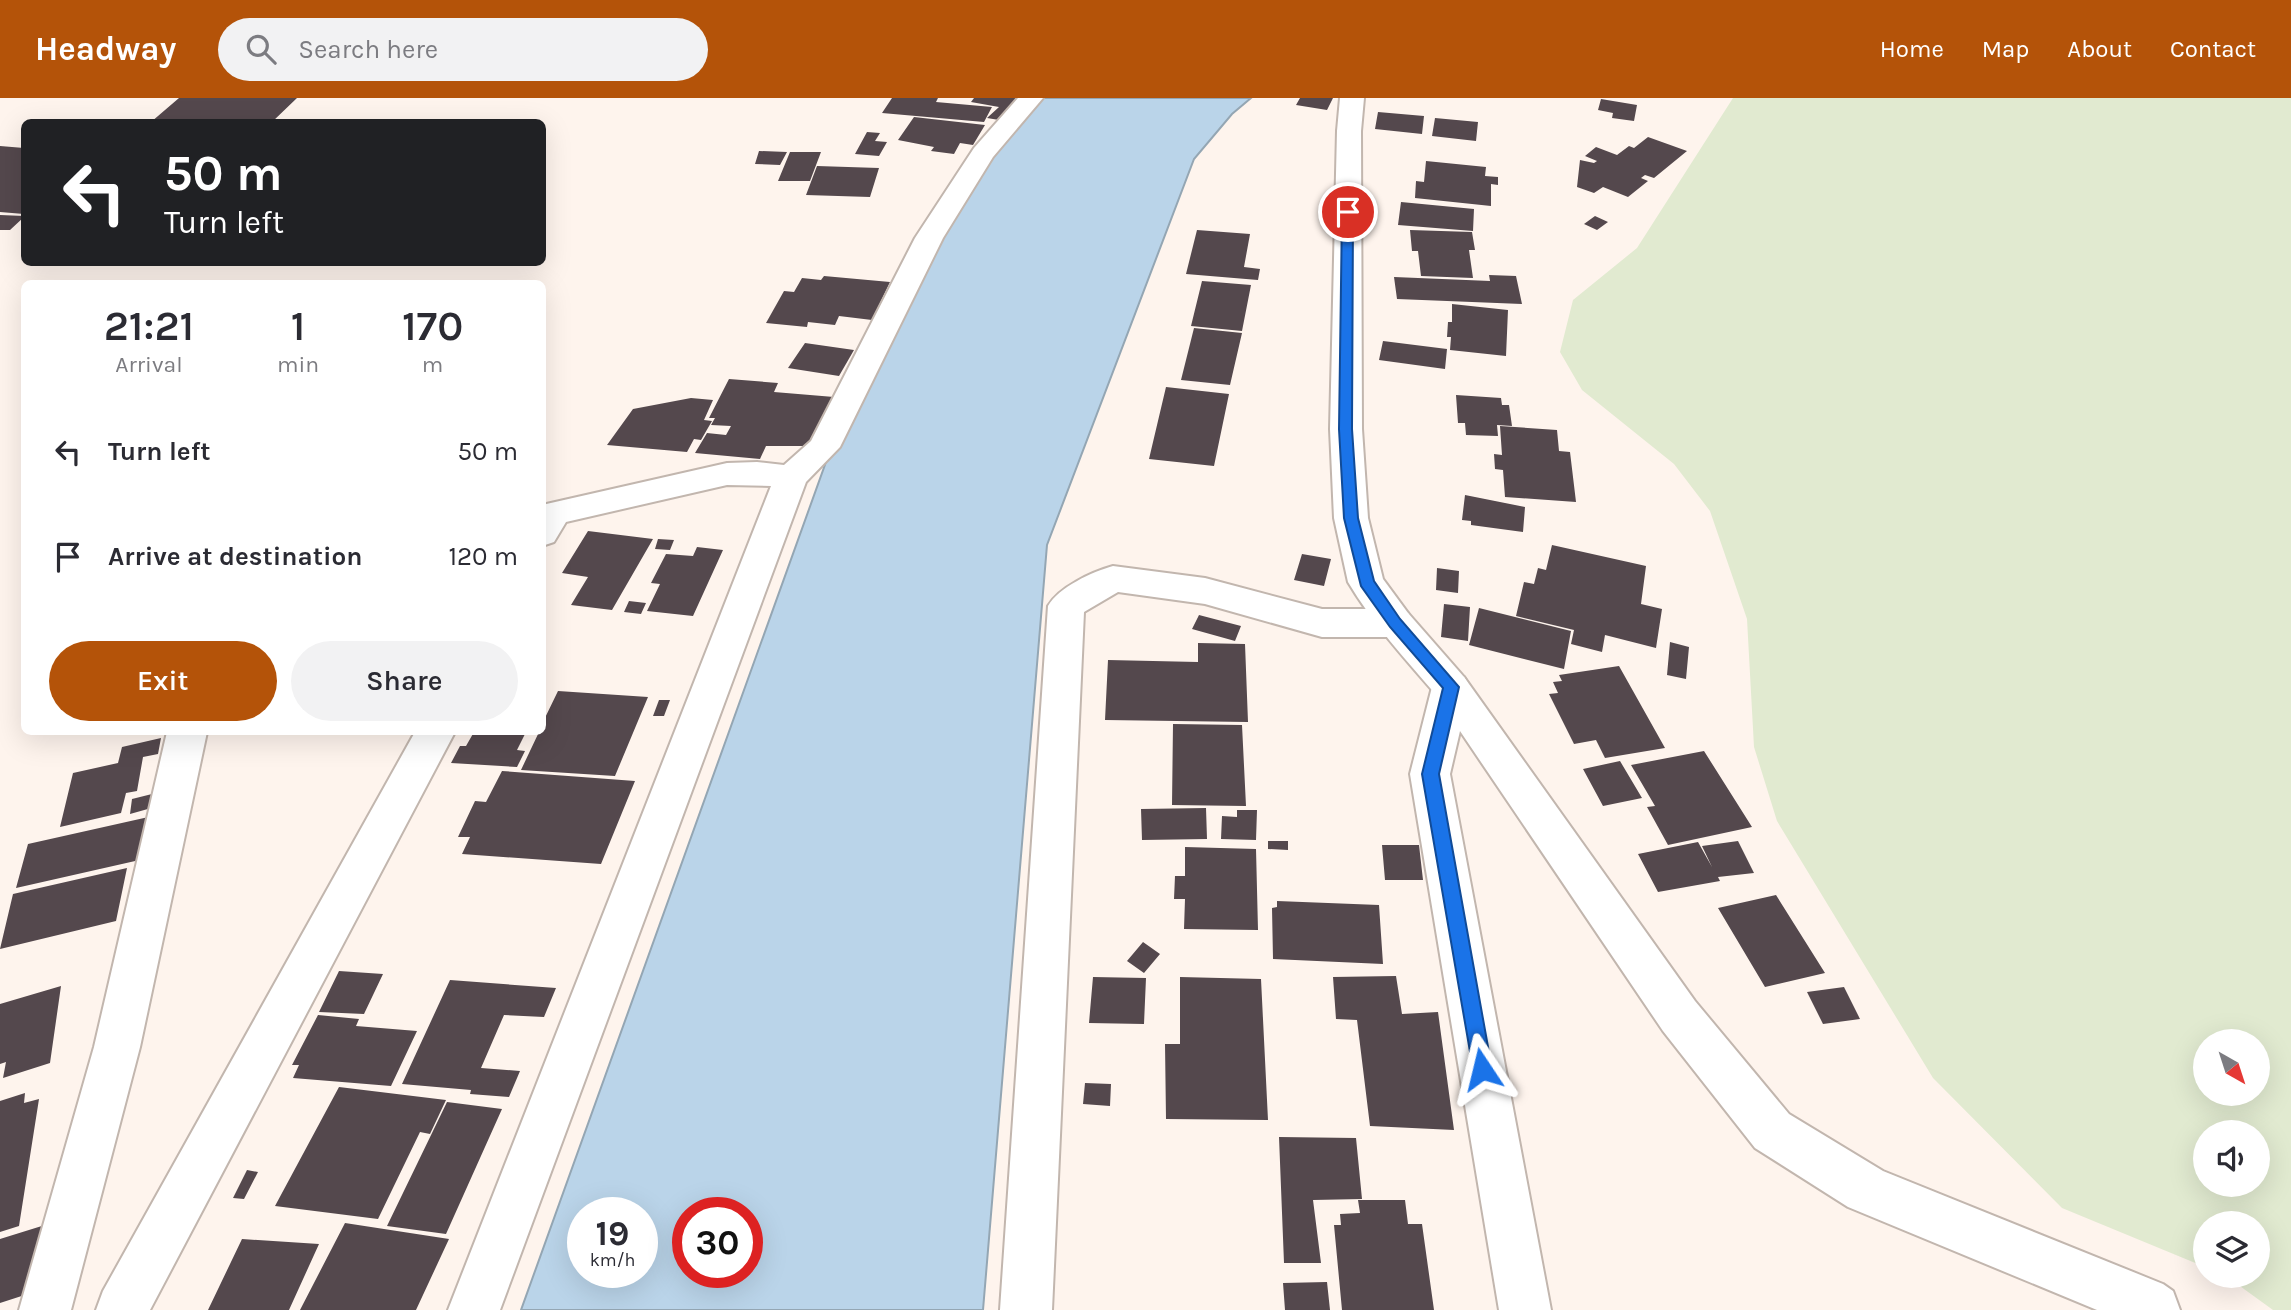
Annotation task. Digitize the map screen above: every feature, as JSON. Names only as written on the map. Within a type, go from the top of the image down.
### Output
[{"type":"street","points":[[474,1310],[791,477],[824,447],[929,238],[982,153],[1031,98]]},
{"type":"street","points":[[1352,98],[1349,131],[1346,429],[1351,518],[1366,582],[1395,623],[1451,687],[1679,1016],[1772,1131],[1866,1189],[2144,1303],[2154,1310]]},
{"type":"street","points":[[546,517],[727,474],[757,473],[791,477]]},
{"type":"street","points":[[1026,1310],[1066,606],[1113,579],[1205,591],[1322,623],[1395,623]]},
{"type":"street","points":[[1451,687],[1430,774],[1525,1310]]},
{"type":"street","points":[[45,1310],[117,1047],[186,735]]},
{"type":"street","points":[[122,1310],[433,735]]},
{"type":"green space","points":[[1733,98],[2291,98],[2291,1310],[2273,1310],[2243,1288],[2270,1288],[2270,1211],[2193,1211],[2193,1262],[2062,1208],[1933,1078],[1777,821],[1754,747],[1747,619],[1710,511],[1674,464],[1582,390],[1560,352],[1573,300],[1637,248]]},
{"type":"water","points":[[1042,98],[1251,98],[1232,114],[1194,159],[1047,545],[983,1310],[521,1310],[826,462],[951,221],[998,147]]},
{"type":"building","points":[[179,98],[297,98],[275,119],[154,119]]},
{"type":"building","points":[[892,98],[938,98],[936,102],[992,107],[984,122],[882,113]]},
{"type":"building","points":[[974,98],[1019,98],[999,120],[987,118],[999,107],[971,102]]},
{"type":"building","points":[[1300,98],[1333,98],[1327,110],[1296,105]]},
{"type":"building","points":[[1601,99],[1637,105],[1634,121],[1612,118],[1613,113],[1598,110]]},
{"type":"building","points":[[1378,112],[1424,116],[1422,134],[1375,129]]},
{"type":"building","points":[[914,117],[985,125],[973,145],[960,143],[954,154],[931,151],[934,147],[898,140]]},
{"type":"building","points":[[1435,118],[1478,122],[1476,141],[1432,136]]},
{"type":"building","points":[[867,132],[880,133],[875,141],[887,142],[879,156],[855,154]]},
{"type":"building","points":[[1648,137],[1687,151],[1654,178],[1645,175],[1641,178],[1648,181],[1628,197],[1603,187],[1594,193],[1577,187],[1580,160],[1594,163],[1597,161],[1585,156],[1596,147],[1617,155],[1629,146],[1634,148]]},
{"type":"building","points":[[0,146],[21,148],[21,214],[0,212]]},
{"type":"building","points":[[759,151],[787,152],[780,165],[755,164]]},
{"type":"building","points":[[790,152],[821,152],[810,181],[778,181]]},
{"type":"building","points":[[1426,161],[1486,167],[1485,176],[1498,177],[1498,185],[1491,184],[1491,206],[1415,198],[1416,181],[1424,182]]},
{"type":"building","points":[[817,166],[879,168],[870,197],[806,195]]},
{"type":"building","points":[[1401,202],[1474,209],[1473,231],[1398,225]]},
{"type":"building","points":[[0,215],[21,216],[21,220],[10,230],[0,230]]},
{"type":"building","points":[[1595,216],[1608,222],[1597,230],[1584,224]]},
{"type":"building","points":[[1197,230],[1250,234],[1244,267],[1260,269],[1258,280],[1186,274]]},
{"type":"building","points":[[1410,230],[1472,232],[1475,250],[1469,250],[1473,278],[1421,276],[1418,251],[1412,251]]},
{"type":"building","points":[[1489,275],[1516,276],[1522,304],[1397,299],[1394,277],[1490,281]]},
{"type":"building","points":[[824,276],[890,282],[872,320],[839,316],[835,325],[808,322],[807,327],[766,323],[784,291],[794,292],[802,278],[821,280]]},
{"type":"building","points":[[1202,281],[1251,285],[1242,331],[1191,326]]},
{"type":"building","points":[[1452,304],[1508,310],[1506,356],[1450,350],[1451,337],[1447,337],[1448,322],[1452,322]]},
{"type":"building","points":[[1194,328],[1242,333],[1230,385],[1181,380]]},
{"type":"building","points":[[1383,341],[1447,349],[1445,369],[1379,360]]},
{"type":"building","points":[[805,343],[854,350],[839,376],[788,368]]},
{"type":"building","points":[[729,379],[778,383],[774,392],[834,397],[808,446],[766,446],[760,459],[695,453],[707,433],[726,435],[731,426],[711,425],[715,418],[709,418]]},
{"type":"building","points":[[1166,387],[1229,394],[1214,466],[1149,459]]},
{"type":"building","points":[[1456,395],[1501,398],[1502,405],[1509,405],[1512,426],[1497,425],[1498,436],[1466,435],[1465,423],[1458,423]]},
{"type":"building","points":[[691,398],[713,400],[704,420],[712,421],[701,440],[694,439],[687,452],[607,445],[633,409]]},
{"type":"building","points":[[1500,426],[1557,430],[1559,451],[1570,452],[1576,502],[1505,497],[1503,470],[1495,469],[1494,454],[1502,455]]},
{"type":"building","points":[[1465,495],[1525,507],[1523,532],[1471,525],[1471,521],[1462,520]]},
{"type":"building","points":[[588,531],[653,539],[612,610],[571,605],[588,577],[562,573]]},
{"type":"building","points":[[658,539],[674,540],[670,550],[655,549]]},
{"type":"building","points":[[1552,545],[1646,566],[1641,604],[1662,609],[1656,648],[1605,635],[1602,652],[1571,644],[1574,630],[1516,616],[1524,582],[1534,584],[1538,568],[1546,570]]},
{"type":"building","points":[[697,547],[723,550],[693,616],[647,611],[660,584],[651,583],[666,554],[693,556]]},
{"type":"building","points":[[1302,554],[1331,559],[1324,586],[1294,580]]},
{"type":"building","points":[[1437,568],[1459,571],[1458,593],[1436,590]]},
{"type":"building","points":[[629,601],[646,603],[641,614],[624,612]]},
{"type":"building","points":[[1444,604],[1470,607],[1468,641],[1441,637]]},
{"type":"building","points":[[1479,608],[1571,631],[1564,669],[1469,645]]},
{"type":"building","points":[[1199,615],[1241,626],[1235,641],[1192,629]]},
{"type":"building","points":[[1670,642],[1689,647],[1686,679],[1667,675]]},
{"type":"building","points":[[1198,643],[1245,644],[1248,722],[1105,720],[1108,660],[1198,662]]},
{"type":"building","points":[[1619,666],[1665,748],[1605,758],[1596,740],[1574,744],[1549,694],[1558,693],[1553,682],[1562,681],[1559,675]]},
{"type":"building","points":[[558,691],[648,697],[615,776],[521,770],[538,735],[546,735],[546,716]]},
{"type":"building","points":[[659,700],[670,700],[664,716],[653,716]]},
{"type":"building","points":[[1173,724],[1242,725],[1246,806],[1172,805]]},
{"type":"building","points":[[472,735],[524,735],[517,750],[525,751],[517,767],[451,763],[460,746],[466,746]]},
{"type":"building","points":[[161,738],[158,754],[143,757],[137,791],[126,793],[121,813],[60,827],[73,773],[118,763],[122,747]]},
{"type":"building","points":[[1704,751],[1752,827],[1668,845],[1647,807],[1655,806],[1631,765]]},
{"type":"building","points":[[1620,761],[1642,798],[1603,806],[1583,769]]},
{"type":"building","points":[[502,771],[635,781],[601,864],[462,854],[470,837],[458,837],[475,801],[486,802]]},
{"type":"building","points":[[164,791],[162,805],[130,814],[132,799]]},
{"type":"building","points":[[1206,808],[1207,839],[1142,840],[1141,809]]},
{"type":"building","points":[[1237,810],[1257,810],[1256,840],[1221,839],[1222,816],[1237,817]]},
{"type":"building","points":[[153,816],[144,859],[16,888],[28,844]]},
{"type":"building","points":[[1268,841],[1288,841],[1288,850],[1268,849]]},
{"type":"building","points":[[1738,841],[1754,873],[1718,877],[1720,881],[1658,892],[1638,854],[1698,842],[1712,867],[1702,846]]},
{"type":"building","points":[[1382,845],[1419,845],[1423,880],[1385,880]]},
{"type":"building","points":[[1185,847],[1256,849],[1258,930],[1184,929],[1185,899],[1174,899],[1175,876],[1185,876]]},
{"type":"building","points":[[127,868],[116,921],[0,949],[13,894]]},
{"type":"building","points":[[1776,895],[1825,973],[1765,987],[1718,908]]},
{"type":"building","points":[[1277,901],[1379,905],[1383,964],[1273,959],[1272,908],[1277,907]]},
{"type":"building","points":[[1143,942],[1160,954],[1144,973],[1127,961]]},
{"type":"building","points":[[339,971],[383,974],[364,1014],[319,1012]]},
{"type":"building","points":[[1396,976],[1402,1014],[1438,1012],[1454,1130],[1370,1126],[1357,1020],[1336,1019],[1333,977]]},
{"type":"building","points":[[1093,977],[1146,978],[1144,1024],[1089,1023]]},
{"type":"building","points":[[1180,977],[1261,979],[1268,1120],[1166,1119],[1165,1044],[1180,1044]]},
{"type":"building","points":[[450,980],[556,988],[544,1017],[504,1015],[481,1068],[520,1071],[509,1097],[470,1094],[471,1090],[402,1084]]},
{"type":"building","points":[[61,986],[50,1063],[3,1078],[6,1062],[0,1064],[0,1004]]},
{"type":"building","points":[[1844,987],[1860,1019],[1823,1024],[1807,992]]},
{"type":"building","points":[[318,1015],[359,1019],[356,1026],[417,1031],[391,1086],[293,1078],[299,1065],[292,1065]]},
{"type":"building","points":[[1085,1083],[1111,1084],[1110,1106],[1083,1104]]},
{"type":"building","points":[[339,1087],[446,1100],[430,1134],[420,1132],[378,1219],[275,1206]]},
{"type":"building","points":[[25,1093],[24,1103],[39,1099],[19,1226],[0,1232],[0,1101]]},
{"type":"building","points":[[447,1102],[502,1109],[446,1234],[387,1226]]},
{"type":"building","points":[[1279,1137],[1356,1138],[1362,1199],[1313,1200],[1321,1263],[1284,1263]]},
{"type":"building","points":[[247,1170],[258,1172],[244,1199],[233,1198]]},
{"type":"building","points":[[1358,1200],[1405,1200],[1408,1224],[1422,1224],[1434,1310],[1342,1310],[1334,1225],[1341,1225],[1340,1214],[1360,1213]]},
{"type":"building","points":[[345,1223],[449,1239],[416,1310],[300,1310]]},
{"type":"building","points":[[45,1225],[34,1292],[0,1303],[0,1239]]},
{"type":"building","points":[[242,1239],[319,1244],[289,1310],[208,1310]]},
{"type":"building","points":[[1327,1282],[1330,1310],[1285,1310],[1283,1283]]},
{"type":"route","points":[[1348,212],[1346,429],[1351,518],[1366,582],[1395,623],[1451,687],[1430,774],[1482,1069]]}]
